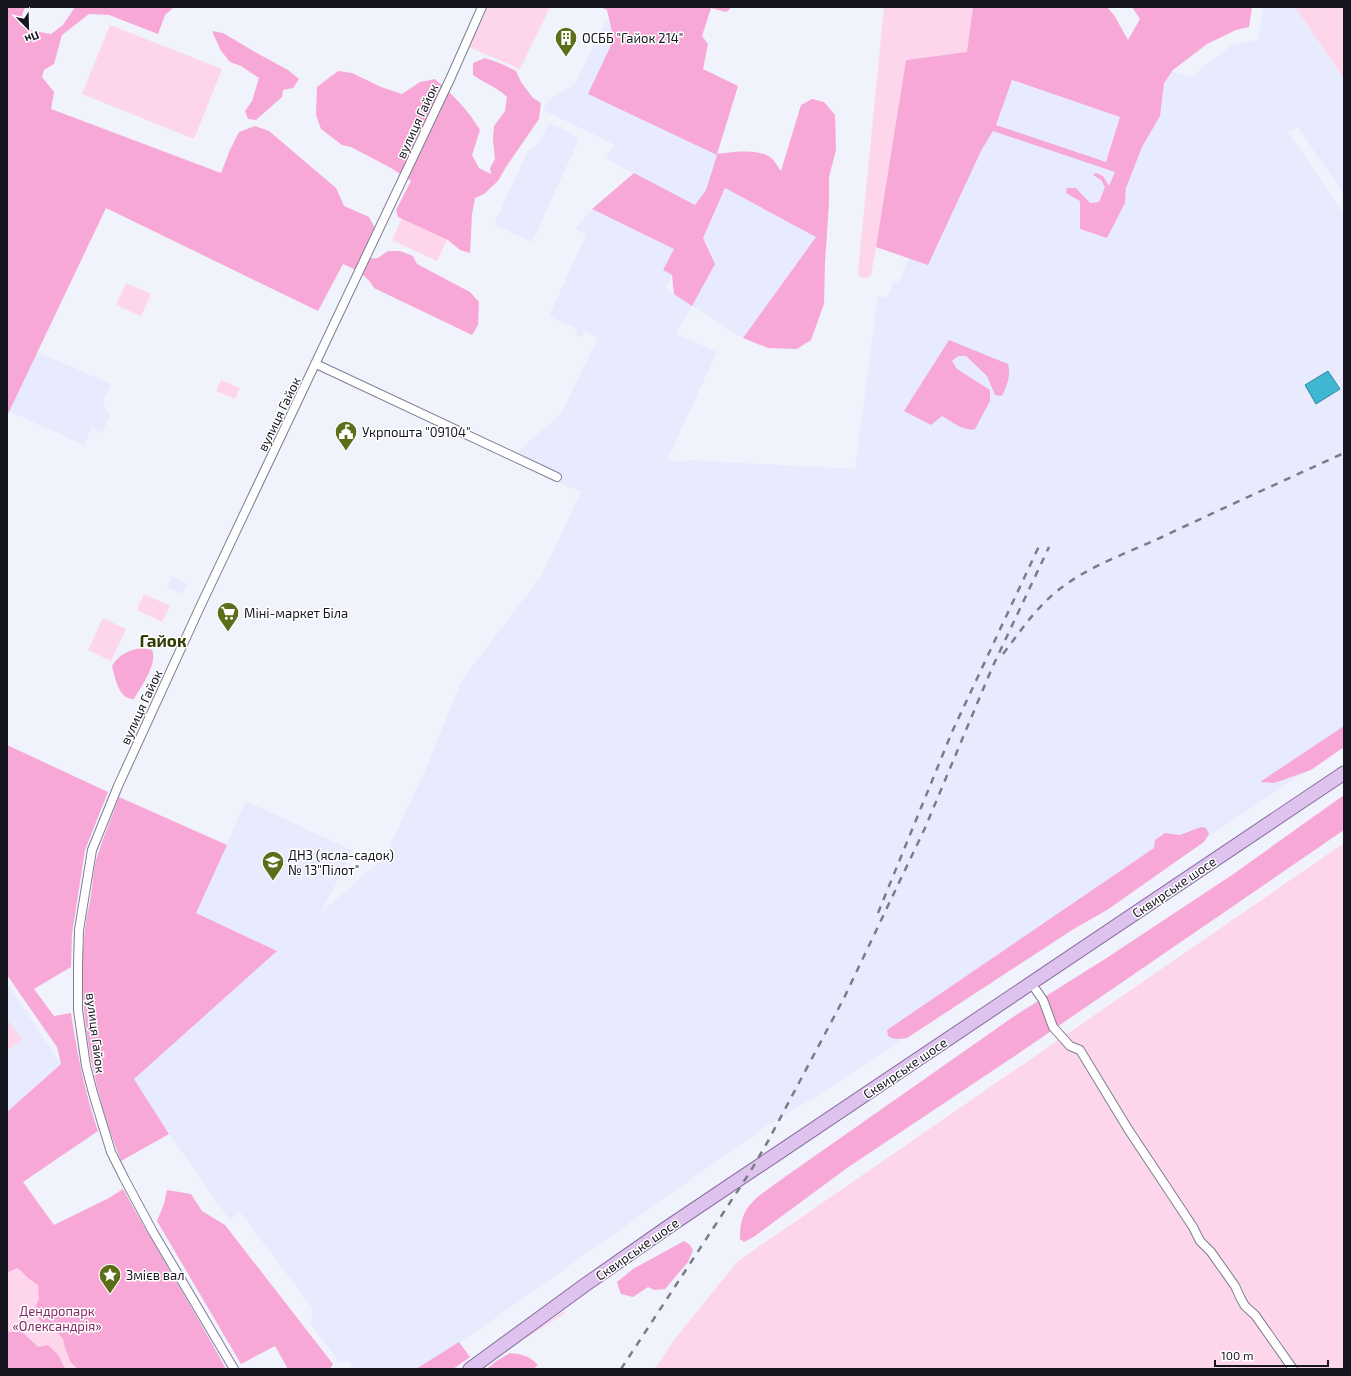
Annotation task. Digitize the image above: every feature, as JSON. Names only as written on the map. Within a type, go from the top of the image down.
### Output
[{"type":"main road","name":"Сквирське шосе","points":[[470,1369],[585,1285],[662,1232],[1344,773]]},
{"type":"street","name":"вулиця Гайок","points":[[234,1369],[151,1229],[111,1152],[93,1093],[82,1040],[78,1010],[79,930],[92,850],[118,786],[200,607],[458,63],[482,7]]},
{"type":"street","points":[[316,364],[557,477]]},
{"type":"street","points":[[1031,983],[1043,1000],[1053,1027],[1070,1046],[1080,1050],[1128,1130],[1193,1227],[1200,1241],[1211,1252],[1236,1286],[1245,1306],[1255,1315],[1293,1369]]},
{"type":"shaded area","points":[[1263,7],[1295,7],[1344,79],[1344,195],[1298,127],[1288,132],[1344,214],[1344,746],[835,1085],[768,1125],[474,1333],[416,1369],[354,1369],[349,1361],[339,1362],[311,1324],[313,1309],[240,1212],[229,1219],[169,1134],[134,1079],[276,951],[196,913],[246,801],[353,851],[320,914],[385,856],[426,769],[462,680],[542,575],[581,492],[509,459],[561,414],[598,338],[584,331],[582,337],[575,334],[577,329],[549,316],[586,235],[576,229],[592,209],[674,249],[663,270],[672,275],[666,288],[692,306],[676,334],[717,352],[667,460],[855,469],[878,296],[887,298],[894,281],[899,283],[909,258],[928,265],[981,151],[996,125],[1012,80],[1120,117],[1139,62],[1191,77],[1233,44],[1258,40]]},
{"type":"shaded area","points":[[606,21],[738,86],[706,190],[698,207],[606,159],[614,144],[543,110],[547,101],[575,84]]},
{"type":"shaded area","points":[[549,123],[566,130],[579,139],[532,242],[494,224],[529,149],[539,144]]},
{"type":"shaded area","points":[[725,188],[817,237],[743,338],[692,306],[703,238]]},
{"type":"shaded area","points":[[34,351],[111,384],[103,403],[110,416],[102,433],[92,427],[84,445],[7,410],[7,364]]},
{"type":"shaded area","points":[[172,577],[188,584],[183,594],[167,587]]},
{"type":"shaded area","points":[[7,983],[61,1064],[7,1112]]},
{"type":"green space","points":[[7,7],[25,7],[19,24],[34,31],[51,34],[63,25],[75,7],[173,7],[165,15],[158,34],[109,15],[89,14],[62,35],[54,64],[44,70],[42,77],[54,92],[51,109],[221,173],[239,132],[255,126],[269,131],[336,188],[344,206],[369,217],[377,232],[364,259],[378,258],[388,251],[400,251],[413,256],[417,264],[470,292],[479,302],[478,325],[472,335],[374,288],[361,273],[343,264],[318,311],[106,208],[7,416]]},
{"type":"green space","points":[[488,7],[550,7],[520,69],[469,47]]},
{"type":"green space","points":[[601,7],[732,7],[726,12],[711,8],[702,36],[708,44],[703,69],[738,86],[717,154],[730,152],[759,153],[771,158],[781,171],[801,105],[812,99],[824,102],[835,115],[836,150],[829,177],[824,304],[811,340],[797,349],[768,348],[743,338],[816,237],[725,188],[703,238],[715,264],[692,306],[674,294],[672,275],[663,270],[674,249],[592,209],[634,173],[695,205],[706,190],[717,155],[588,94],[614,39],[607,10]]},
{"type":"green space","points":[[884,7],[973,7],[968,52],[906,60],[871,275],[867,278],[860,277],[858,272]]},
{"type":"green space","points":[[973,7],[1107,7],[1114,15],[1128,40],[1140,19],[1132,7],[1252,7],[1249,27],[1236,30],[1207,44],[1173,70],[1164,83],[1160,116],[1142,147],[1126,188],[1125,203],[1107,238],[1080,229],[1080,201],[1066,193],[1067,188],[1076,188],[1090,203],[1099,202],[1105,187],[1101,180],[1093,175],[1096,173],[1103,176],[1109,186],[1115,172],[993,131],[981,151],[928,265],[876,247],[906,60],[967,52]],"holes":[[[1012,80],[1120,117],[1106,162],[996,125]]]},
{"type":"green space","points":[[1295,7],[1344,7],[1344,79]]},
{"type":"green space","points":[[110,25],[222,69],[194,139],[82,94]]},
{"type":"green space","points":[[212,31],[223,33],[288,70],[299,79],[293,88],[283,90],[282,97],[256,120],[248,119],[245,111],[252,101],[259,78],[241,66],[230,62],[221,51]]},
{"type":"green space","points":[[485,58],[516,71],[521,82],[533,98],[541,103],[539,119],[498,181],[484,194],[475,198],[472,214],[470,253],[460,250],[448,240],[398,217],[396,210],[411,181],[391,168],[351,147],[342,145],[321,129],[316,115],[317,87],[338,71],[352,73],[381,87],[402,94],[420,82],[435,79],[460,103],[480,130],[472,155],[479,168],[491,174],[490,168],[495,159],[493,139],[494,126],[505,111],[507,97],[499,90],[473,75],[473,63]]},
{"type":"green space","points":[[405,212],[450,234],[437,261],[392,240]]},
{"type":"green space","points":[[126,283],[151,294],[141,316],[116,305]]},
{"type":"green space","points":[[949,340],[1008,364],[1009,376],[1002,396],[995,395],[987,376],[966,356],[958,356],[952,361],[957,369],[990,390],[990,401],[975,429],[971,430],[962,428],[942,416],[931,425],[904,411]]},
{"type":"green space","points":[[221,380],[240,388],[235,399],[216,391]]},
{"type":"green space","points":[[144,594],[170,606],[162,622],[137,610]]},
{"type":"green space","points":[[103,618],[126,629],[111,661],[88,650]]},
{"type":"green space","points":[[142,648],[152,650],[153,661],[148,675],[134,699],[129,698],[121,692],[118,687],[112,666],[118,658],[125,653]]},
{"type":"green space","points":[[1344,726],[1344,747],[1311,770],[1274,783],[1260,782]]},
{"type":"green space","points":[[7,745],[108,792],[85,850],[72,934],[71,967],[34,989],[54,1016],[71,1013],[82,1073],[98,1131],[23,1182],[54,1225],[109,1198],[123,1189],[226,1369],[78,1369],[71,1363],[63,1339],[54,1328],[42,1323],[33,1312],[39,1299],[38,1285],[18,1268],[8,1272],[7,1275],[7,1112],[61,1064],[57,1047],[7,975]]},
{"type":"green space","points":[[1344,795],[1344,830],[1019,1053],[847,1168],[755,1236],[744,1242],[740,1239],[743,1218],[747,1210],[765,1191],[1013,1017],[1105,959],[1232,875]]},
{"type":"green space","points":[[119,797],[227,845],[196,913],[277,951],[134,1079],[169,1134],[121,1161],[94,1076],[85,1017],[83,988],[85,929],[95,866],[102,842]]},
{"type":"green space","points":[[1201,827],[1206,828],[1209,834],[1204,842],[1107,910],[1072,930],[907,1038],[895,1039],[888,1036],[887,1030],[1154,848],[1155,840],[1165,833],[1180,835]]},
{"type":"green space","points":[[1344,843],[1344,1369],[655,1369],[674,1340],[738,1261]]},
{"type":"green space","points":[[7,1019],[22,1040],[8,1050],[7,1048]]},
{"type":"green space","name":"Дендропарк «Олександрія»","points":[[7,1186],[168,1369],[7,1369]]},
{"type":"green space","points":[[167,1190],[191,1194],[202,1211],[225,1225],[333,1364],[330,1369],[288,1369],[275,1346],[241,1364],[157,1221],[164,1204]]},
{"type":"green space","points":[[684,1241],[690,1245],[693,1250],[688,1262],[665,1289],[654,1290],[648,1287],[633,1297],[621,1294],[617,1282],[633,1269]]},
{"type":"green space","points":[[566,1310],[564,1314],[528,1337],[525,1337]]},
{"type":"green space","points":[[7,1332],[22,1332],[38,1347],[48,1345],[59,1356],[65,1369],[7,1369]]},
{"type":"green space","points":[[459,1342],[470,1357],[453,1369],[416,1369]]},
{"type":"green space","points":[[510,1353],[532,1359],[538,1365],[533,1369],[487,1369]]},
{"type":"water","points":[[1328,371],[1340,389],[1316,404],[1305,385]]},
{"type":"railway","points":[[1003,654],[1041,606],[1056,592],[1080,575],[1344,453]]},
{"type":"railway","points":[[878,913],[952,732],[1040,544]]},
{"type":"railway","points":[[621,1369],[750,1172],[844,998],[925,828],[992,668],[1049,547]]},
{"type":"place","name":"ОСББ \"Гайок 214\"","points":[[566,58]]},
{"type":"place","name":"Укрпошта \"09104\"","points":[[346,452]]},
{"type":"place","name":"Міні-маркет Біла","points":[[228,632]]},
{"type":"place","name":"ДНЗ (ясла-садок) № 13\"Пілот\"","points":[[273,882]]},
{"type":"place","name":"Змієв вал","points":[[110,1294]]},
{"type":"district","name":"Гайок","points":[[163,641]]}]
